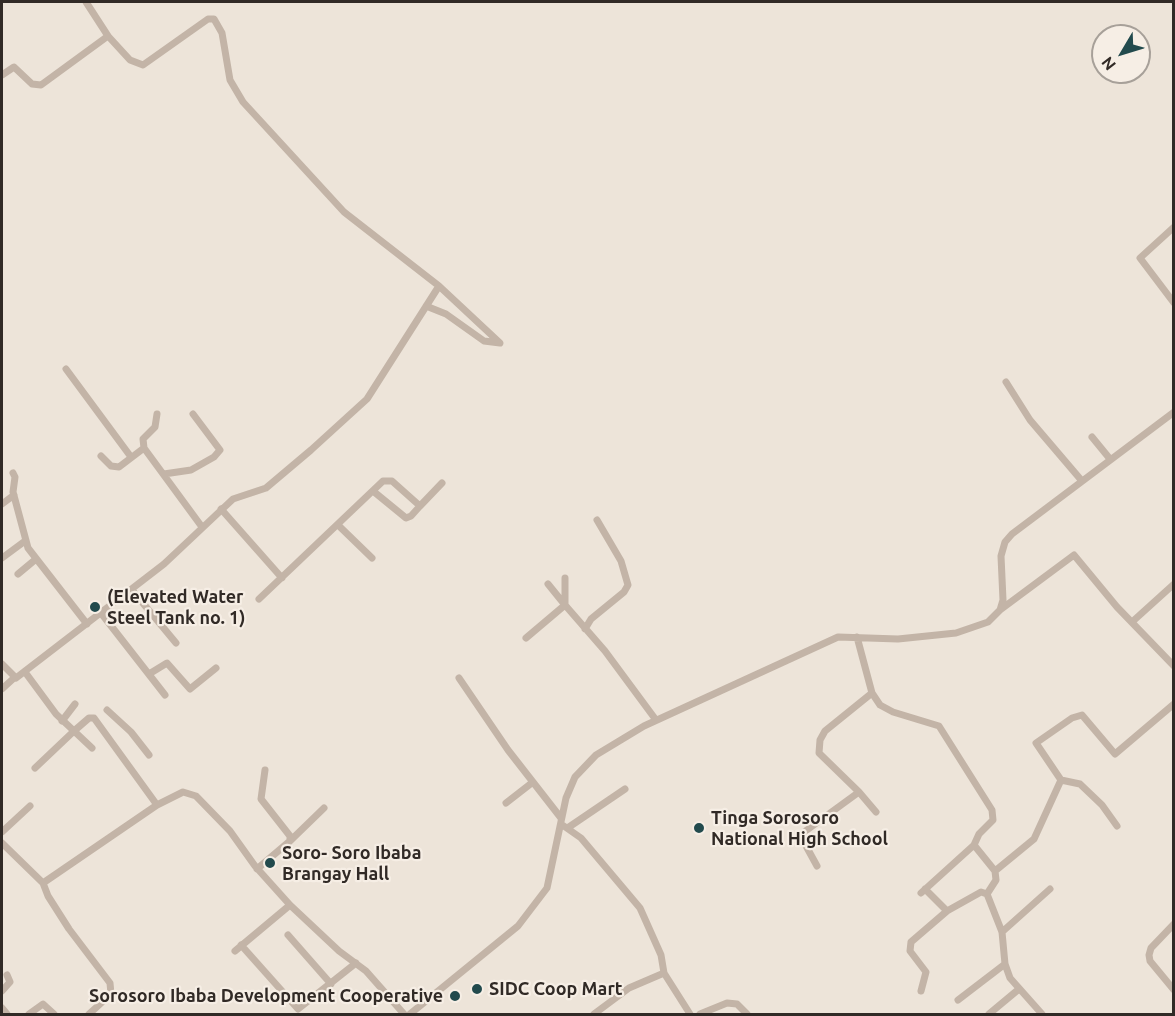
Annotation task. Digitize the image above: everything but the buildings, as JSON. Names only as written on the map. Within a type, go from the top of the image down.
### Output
[{"type":"street","points":[[86,2],[108,36],[130,60],[143,65],[208,20],[214,19],[222,33],[230,80],[243,102],[344,212],[439,286],[500,343],[484,341],[441,310],[426,306]]},
{"type":"street","points":[[2,75],[14,67],[32,84],[41,85],[108,36]]},
{"type":"street","points":[[1173,227],[1140,258],[1173,303]]},
{"type":"street","points":[[2,689],[132,590],[221,509],[242,494],[266,488],[367,399],[405,343],[439,286]]},
{"type":"street","points":[[66,369],[132,457]]},
{"type":"street","points":[[1006,382],[1030,420],[1082,481]]},
{"type":"street","points":[[1000,610],[1003,600],[1001,556],[1005,542],[1012,534],[1173,412]]},
{"type":"street","points":[[157,414],[155,427],[143,438],[144,448],[202,527]]},
{"type":"street","points":[[164,474],[191,470],[218,453],[219,446],[194,414]]},
{"type":"street","points":[[1092,437],[1110,459]]},
{"type":"street","points":[[101,456],[115,467],[144,448]]},
{"type":"street","points":[[13,473],[14,495],[25,540],[36,559],[87,624]]},
{"type":"street","points":[[259,599],[383,482],[392,482],[420,506]]},
{"type":"street","points":[[373,490],[406,518],[411,516],[442,483]]},
{"type":"street","points":[[2,504],[14,495]]},
{"type":"street","points":[[221,509],[282,578]]},
{"type":"street","points":[[585,629],[589,622],[624,592],[628,585],[621,561],[597,520]]},
{"type":"street","points":[[338,525],[372,558]]},
{"type":"street","points":[[2,558],[25,540]]},
{"type":"street","points":[[410,1014],[518,926],[547,888],[575,777],[596,755],[656,720],[810,648],[838,637],[898,639],[956,633],[988,622],[1000,610],[1074,555],[1173,666]]},
{"type":"street","points":[[18,574],[36,559]]},
{"type":"street","points":[[526,638],[565,605],[565,578]]},
{"type":"street","points":[[548,584],[605,651],[656,720]]},
{"type":"street","points":[[1132,622],[1173,584]]},
{"type":"street","points":[[132,590],[176,643]]},
{"type":"street","points":[[101,613],[165,695]]},
{"type":"street","points":[[857,637],[872,693],[886,710],[942,729],[994,814],[993,820],[979,834],[974,845],[923,891],[947,911]]},
{"type":"street","points":[[149,674],[167,663],[190,689],[216,668]]},
{"type":"street","points":[[2,667],[14,678]]},
{"type":"street","points":[[25,672],[62,721],[92,748]]},
{"type":"street","points":[[459,678],[564,823],[604,864],[640,909],[661,956],[664,973],[690,1014]]},
{"type":"street","points":[[872,693],[825,731],[819,746],[819,753],[876,812]]},
{"type":"street","points":[[62,721],[75,704]]},
{"type":"street","points":[[1117,826],[1102,805],[1080,784],[1061,780],[1036,747],[1039,739],[1072,718],[1082,715],[1115,754],[1173,704]]},
{"type":"street","points":[[107,710],[131,732],[149,755]]},
{"type":"street","points":[[35,768],[89,718],[94,718],[157,806]]},
{"type":"street","points":[[265,771],[261,799],[290,836],[290,841]]},
{"type":"street","points":[[995,870],[1034,839],[1061,780]]},
{"type":"street","points":[[506,803],[533,782]]},
{"type":"street","points":[[564,823],[625,789]]},
{"type":"street","points":[[43,883],[157,806],[183,792],[196,796],[230,831],[257,868],[290,905],[339,951],[356,963],[404,1014]]},
{"type":"street","points":[[817,866],[800,835],[859,792]]},
{"type":"street","points":[[2,832],[30,806]]},
{"type":"street","points":[[257,868],[290,841],[324,808]]},
{"type":"street","points":[[2,843],[43,883],[69,929],[110,983],[111,994],[89,1014]]},
{"type":"street","points":[[974,845],[995,870],[996,880],[987,894]]},
{"type":"street","points":[[1002,932],[1050,889]]},
{"type":"street","points":[[921,991],[926,972],[909,946],[947,911],[977,892],[987,894]]},
{"type":"street","points":[[987,894],[1002,932],[1005,964],[1010,978],[1042,1014]]},
{"type":"street","points":[[235,951],[290,905]]},
{"type":"street","points":[[1173,924],[1151,948],[1149,955],[1150,961],[1173,990]]},
{"type":"street","points":[[288,935],[331,984]]},
{"type":"street","points":[[241,945],[298,1009],[356,963]]},
{"type":"street","points":[[958,1000],[1005,964]]},
{"type":"street","points":[[594,1014],[629,988],[664,973]]},
{"type":"street","points":[[2,990],[10,982],[7,975]]},
{"type":"street","points":[[990,1014],[1019,989]]},
{"type":"street","points":[[29,1014],[44,1004],[54,1014]]},
{"type":"street","points":[[700,1014],[727,1004],[737,1004],[747,1014]]},
{"type":"street","points":[[2,1008],[7,1014]]},
{"type":"place","name":"(Elevated Water Steel Tank no. 1)","points":[[95,607]]},
{"type":"place","name":"Tinga Sorosoro National High School","points":[[699,828]]},
{"type":"place","name":"Soro- Soro Ibaba Brangay Hall","points":[[270,863]]},
{"type":"place","name":"SIDC Coop Mart","points":[[477,989]]},
{"type":"place","name":"Sorosoro Ibaba Development Cooperative","points":[[455,996]]}]
